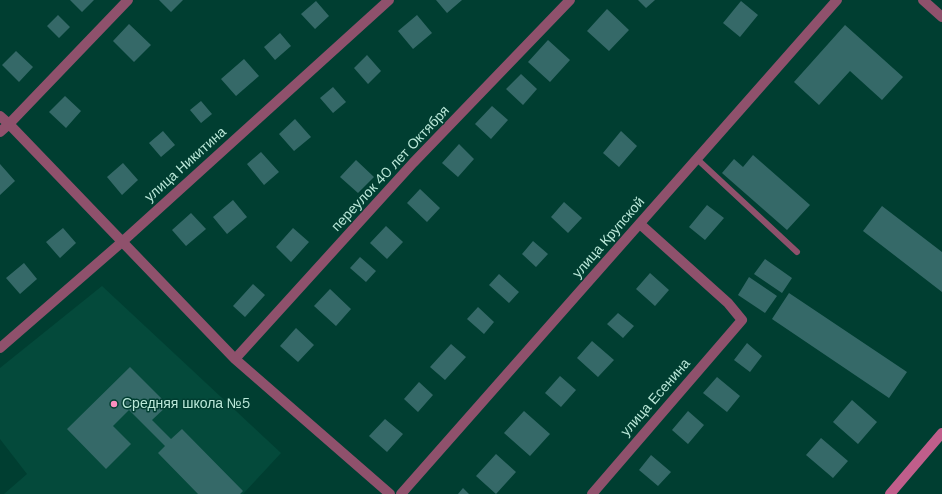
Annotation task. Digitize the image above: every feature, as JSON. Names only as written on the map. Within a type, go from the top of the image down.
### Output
[{"type":"main road","points":[[890,494],[942,433]]},
{"type":"street","points":[[0,132],[128,0]]},
{"type":"street","name":"улица Никитина","points":[[0,348],[122,242],[389,0]]},
{"type":"street","name":"переулок 40 лет Октября","points":[[235,359],[414,163],[570,0]]},
{"type":"street","name":"улица Крупской","points":[[401,494],[837,0]]},
{"type":"street","points":[[923,0],[942,17]]},
{"type":"street","points":[[0,116],[235,359],[390,494]]},
{"type":"street","name":"улица Есенина","points":[[592,494],[742,320],[728,303],[640,224]]},
{"type":"lane","points":[[697,159],[797,252]]},
{"type":"shaded area","name":"Средняя школа №5","points":[[102,286],[281,453],[243,494],[4,494],[27,474],[0,439],[0,368]]},
{"type":"building","points":[[70,0],[94,0],[82,12]]},
{"type":"building","points":[[159,0],[183,0],[171,12]]},
{"type":"building","points":[[436,0],[462,0],[447,13]]},
{"type":"building","points":[[638,0],[655,0],[646,8]]},
{"type":"building","points":[[316,1],[329,16],[315,29],[301,14]]},
{"type":"building","points":[[741,1],[758,15],[740,37],[723,23]]},
{"type":"building","points":[[607,9],[629,30],[609,51],[587,31]]},
{"type":"building","points":[[58,15],[70,27],[59,38],[47,26]]},
{"type":"building","points":[[417,15],[432,33],[413,49],[398,31]]},
{"type":"building","points":[[129,24],[151,45],[134,62],[113,41]]},
{"type":"building","points":[[845,25],[903,77],[882,100],[850,71],[819,105],[794,82]]},
{"type":"building","points":[[280,33],[291,46],[275,60],[264,47]]},
{"type":"building","points":[[548,40],[570,60],[550,82],[528,62]]},
{"type":"building","points":[[16,51],[33,67],[19,82],[2,65]]},
{"type":"building","points":[[367,55],[381,71],[368,84],[354,68]]},
{"type":"building","points":[[244,59],[259,76],[236,96],[221,79]]},
{"type":"building","points":[[521,74],[537,89],[523,105],[506,89]]},
{"type":"building","points":[[333,87],[346,102],[333,113],[320,98]]},
{"type":"building","points":[[65,96],[81,111],[66,128],[49,112]]},
{"type":"building","points":[[201,101],[212,114],[201,123],[190,110]]},
{"type":"building","points":[[492,106],[508,120],[491,139],[475,124]]},
{"type":"building","points":[[295,119],[311,137],[294,151],[279,134]]},
{"type":"building","points":[[163,131],[175,145],[161,157],[149,143]]},
{"type":"building","points":[[621,131],[637,146],[619,167],[603,153]]},
{"type":"building","points":[[459,144],[474,159],[458,177],[442,163]]},
{"type":"building","points":[[261,152],[279,172],[264,185],[247,164]]},
{"type":"building","points":[[753,155],[810,205],[787,230],[722,173],[734,159],[743,167]]},
{"type":"building","points":[[356,160],[374,177],[358,193],[340,177]]},
{"type":"building","points":[[123,163],[138,180],[122,195],[107,177]]},
{"type":"building","points":[[0,164],[15,181],[0,195]]},
{"type":"building","points":[[420,189],[440,208],[427,222],[407,203]]},
{"type":"building","points":[[233,200],[247,217],[227,234],[213,217]]},
{"type":"building","points":[[564,202],[582,218],[568,233],[551,217]]},
{"type":"building","points":[[707,205],[724,218],[705,240],[689,227]]},
{"type":"building","points":[[882,206],[942,252],[942,292],[863,231]]},
{"type":"building","points":[[191,213],[206,229],[186,246],[172,230]]},
{"type":"building","points":[[386,226],[403,242],[387,259],[370,243]]},
{"type":"building","points":[[63,228],[76,243],[60,258],[46,242]]},
{"type":"building","points":[[293,228],[309,242],[291,262],[276,247]]},
{"type":"building","points":[[533,241],[548,254],[536,267],[522,254]]},
{"type":"building","points":[[360,257],[376,271],[366,282],[350,268]]},
{"type":"building","points":[[765,259],[792,278],[782,293],[754,274]]},
{"type":"building","points":[[24,263],[37,279],[20,294],[6,278]]},
{"type":"building","points":[[650,273],[669,290],[655,306],[636,289]]},
{"type":"building","points":[[499,274],[519,292],[509,303],[489,285]]},
{"type":"building","points":[[749,277],[777,296],[765,313],[738,295]]},
{"type":"building","points":[[253,284],[265,295],[245,317],[233,306]]},
{"type":"building","points":[[330,289],[351,309],[336,326],[314,306]]},
{"type":"building","points":[[789,293],[907,372],[889,398],[772,319]]},
{"type":"building","points":[[478,307],[494,322],[484,334],[467,319]]},
{"type":"building","points":[[618,313],[634,326],[623,338],[607,324]]},
{"type":"building","points":[[296,328],[314,345],[298,362],[280,346]]},
{"type":"building","points":[[592,341],[614,360],[598,377],[577,358]]},
{"type":"building","points":[[747,343],[762,356],[750,372],[734,360]]},
{"type":"building","points":[[451,344],[466,357],[445,380],[430,367]]},
{"type":"building","points":[[130,367],[168,405],[152,420],[171,439],[182,429],[243,491],[240,494],[198,494],[158,453],[165,446],[129,410],[113,426],[131,444],[106,469],[67,429]]},
{"type":"building","points":[[560,376],[576,390],[561,407],[545,393]]},
{"type":"building","points":[[717,377],[740,396],[727,412],[703,393]]},
{"type":"building","points":[[419,382],[433,395],[418,412],[404,399]]},
{"type":"building","points":[[852,400],[877,422],[858,444],[833,422]]},
{"type":"building","points":[[524,411],[550,434],[530,456],[504,433]]},
{"type":"building","points":[[688,411],[704,425],[688,444],[672,430]]},
{"type":"building","points":[[385,419],[403,434],[387,452],[369,436]]},
{"type":"building","points":[[821,438],[848,461],[833,478],[806,455]]},
{"type":"building","points":[[496,454],[516,472],[496,494],[476,476]]},
{"type":"building","points":[[651,455],[671,472],[658,486],[639,470]]},
{"type":"building","points":[[463,488],[469,494],[458,494]]},
{"type":"place","name":"Средняя школа №5","points":[[114,404]]}]
